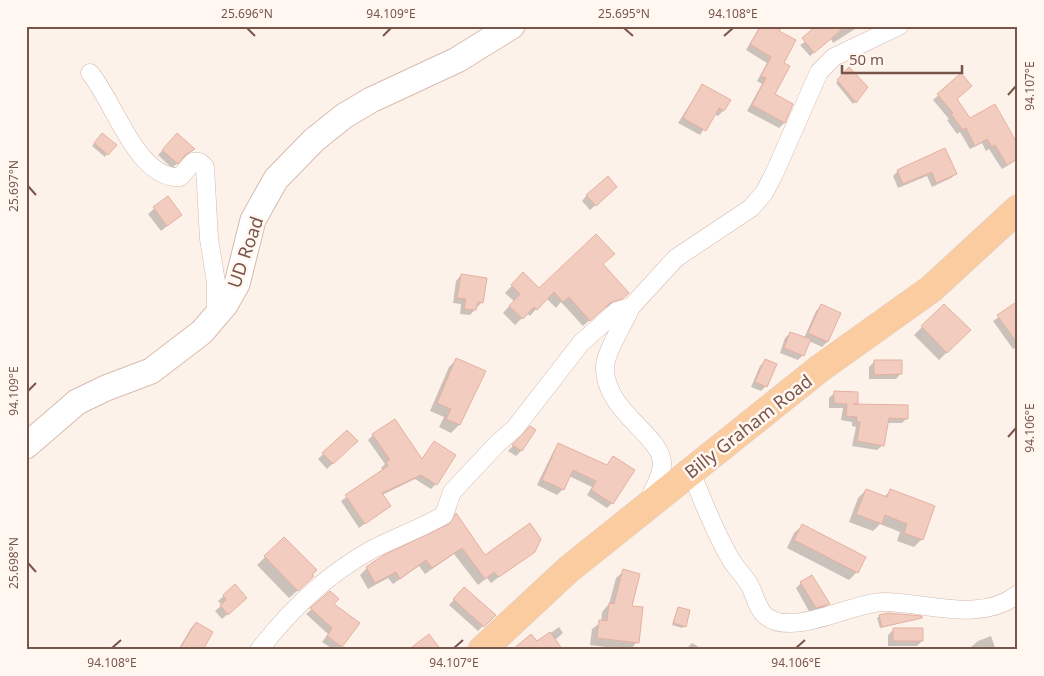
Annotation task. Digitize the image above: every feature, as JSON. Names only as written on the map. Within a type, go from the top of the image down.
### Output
[{"type":"main road","name":"UD Road","points":[[26,446],[77,402],[106,388],[151,371],[202,332],[225,306],[237,284],[253,220],[276,179],[297,156],[344,116],[371,100],[457,60],[512,26]]},
{"type":"main road","name":"Billy Graham Road","points":[[482,650],[569,569],[819,369],[931,289],[963,262],[1018,208]]},
{"type":"street","points":[[644,509],[655,488],[662,464],[658,450],[649,437],[630,420],[608,388],[605,366],[631,307],[676,258],[751,208],[764,193],[819,72],[834,57],[899,26]]},
{"type":"street","points":[[90,73],[139,154],[158,173],[169,177],[180,177],[194,162],[200,162],[205,167],[209,239],[216,282],[216,316]]},
{"type":"street","points":[[259,650],[279,624],[305,598],[342,568],[372,550],[444,516],[452,492],[497,444],[515,428],[581,343],[617,311],[631,307]]},
{"type":"street","points":[[691,472],[715,530],[731,561],[746,580],[760,609],[773,620],[806,622],[842,610],[883,602],[958,610],[991,606],[1011,599],[1018,594]]},
{"type":"building","points":[[761,26],[782,26],[779,31],[796,40],[784,63],[790,66],[775,94],[793,104],[785,123],[752,105],[766,78],[761,76],[771,57],[750,44]]},
{"type":"building","points":[[816,26],[846,26],[814,53],[802,38]]},
{"type":"building","points":[[849,67],[868,87],[856,103],[837,80]]},
{"type":"building","points":[[961,73],[972,86],[957,99],[970,118],[995,104],[1018,145],[1018,158],[1007,165],[995,145],[992,147],[987,139],[975,146],[966,128],[963,130],[951,114],[953,113],[937,94]]},
{"type":"building","points":[[702,84],[731,100],[724,111],[719,108],[706,131],[683,118]]},
{"type":"building","points":[[102,133],[117,145],[108,155],[94,143]]},
{"type":"building","points":[[177,133],[195,149],[185,155],[178,164],[162,150]]},
{"type":"building","points":[[945,148],[957,174],[936,183],[932,172],[903,184],[897,170]]},
{"type":"building","points":[[608,176],[617,187],[596,206],[586,195]]},
{"type":"building","points":[[168,196],[182,215],[167,226],[153,207]]},
{"type":"building","points":[[596,234],[615,254],[603,264],[629,293],[622,299],[610,303],[590,321],[569,297],[563,302],[554,292],[537,310],[534,307],[523,319],[509,306],[520,294],[511,285],[523,272],[539,288]]},
{"type":"building","points":[[461,274],[487,278],[483,303],[478,302],[476,310],[464,309],[466,299],[457,298]]},
{"type":"building","points":[[1018,301],[1018,344],[997,315]]},
{"type":"building","points":[[821,304],[841,313],[828,342],[808,333]]},
{"type":"building","points":[[944,304],[971,330],[947,353],[921,326]]},
{"type":"building","points":[[790,332],[811,339],[804,356],[784,348]]},
{"type":"building","points":[[456,358],[486,371],[460,425],[446,419],[451,409],[437,403]]},
{"type":"building","points":[[765,359],[777,364],[767,387],[755,382]]},
{"type":"building","points":[[874,360],[902,360],[902,374],[874,375]]},
{"type":"building","points":[[834,391],[858,392],[858,404],[853,404],[908,405],[908,419],[889,418],[884,446],[857,441],[860,422],[857,422],[857,417],[846,416],[847,404],[834,403]]},
{"type":"building","points":[[395,419],[422,459],[434,441],[456,455],[437,485],[421,475],[382,493],[391,506],[365,524],[345,495],[388,466],[386,461],[390,460],[372,434]]},
{"type":"building","points":[[530,426],[536,430],[522,451],[512,445]]},
{"type":"building","points":[[347,430],[358,441],[333,464],[322,453]]},
{"type":"building","points":[[558,443],[607,465],[613,456],[635,470],[613,504],[591,490],[596,481],[573,470],[564,490],[542,480]]},
{"type":"building","points":[[866,489],[887,497],[890,489],[935,506],[923,540],[904,533],[907,524],[885,515],[882,524],[856,514]]},
{"type":"building","points":[[456,513],[485,555],[530,523],[541,539],[535,552],[499,577],[494,572],[485,579],[462,548],[432,568],[426,560],[400,579],[396,572],[375,583],[366,567],[384,555],[449,524]]},
{"type":"building","points":[[802,524],[866,557],[858,573],[794,540]]},
{"type":"building","points":[[284,537],[317,570],[312,575],[314,576],[298,591],[264,556]]},
{"type":"building","points":[[623,569],[640,574],[632,606],[643,607],[639,643],[597,638],[599,620],[607,621],[609,603],[614,604]]},
{"type":"building","points":[[812,575],[830,604],[816,608],[800,582]]},
{"type":"building","points":[[235,584],[247,598],[228,615],[220,605],[226,600],[223,595]]},
{"type":"building","points":[[464,587],[496,615],[484,627],[453,599]]},
{"type":"building","points":[[330,591],[339,599],[334,604],[360,623],[342,647],[327,636],[332,628],[310,608]]},
{"type":"building","points":[[678,607],[690,610],[686,627],[673,623]]},
{"type":"building","points":[[888,613],[922,616],[922,618],[882,627],[879,615]]},
{"type":"building","points":[[196,622],[213,632],[203,650],[179,650]]},
{"type":"building","points":[[893,628],[923,628],[923,641],[893,641]]},
{"type":"building","points":[[550,632],[563,650],[512,650],[531,634],[537,641]]},
{"type":"building","points":[[429,634],[441,650],[408,650]]}]
